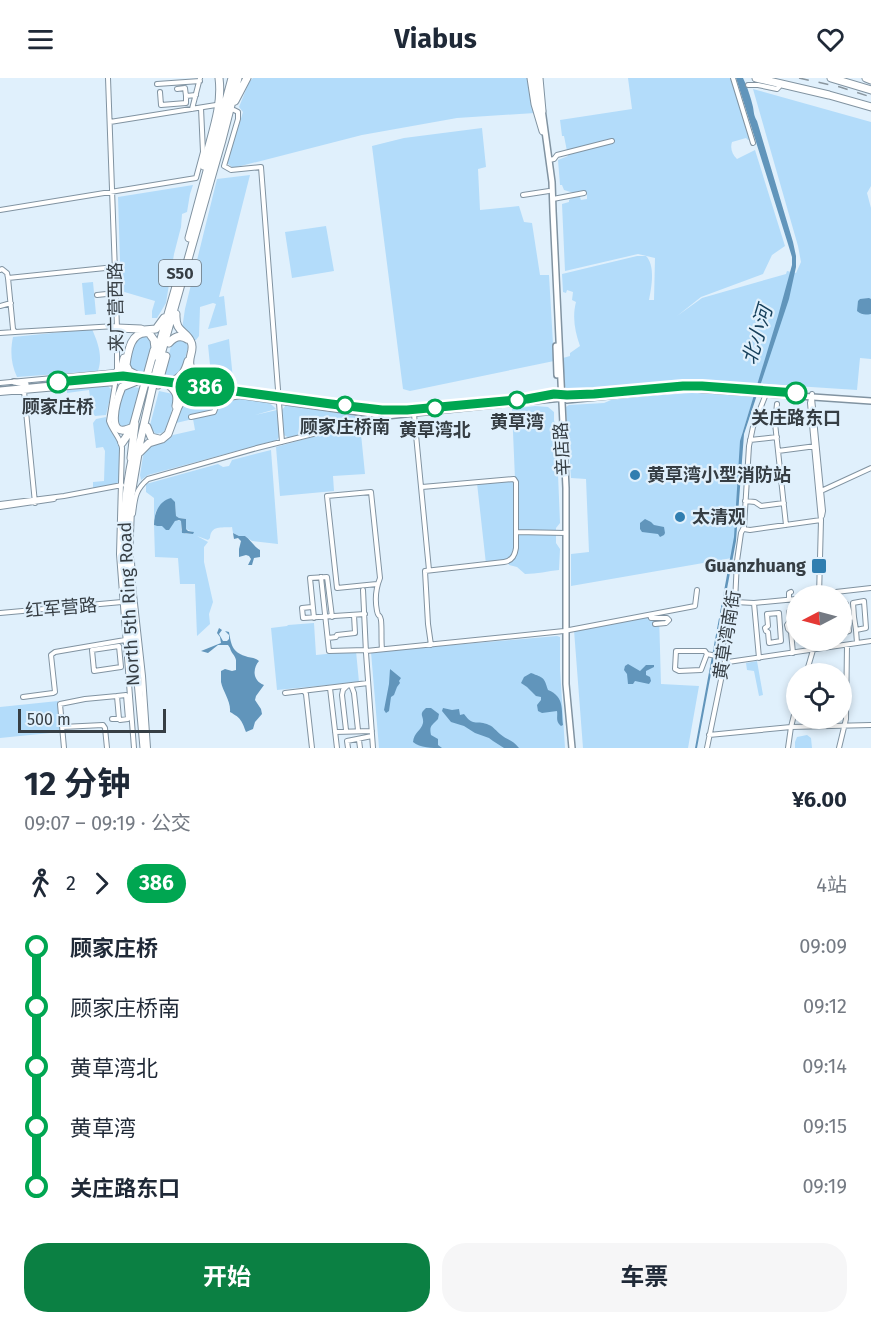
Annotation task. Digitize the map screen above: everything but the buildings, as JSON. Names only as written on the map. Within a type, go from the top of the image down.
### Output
[{"type":"highway","points":[[196,209],[219,104],[219,78]]},
{"type":"highway","points":[[219,127],[224,96],[224,78]]},
{"type":"highway","name":"North 5th Ring Road","points":[[139,748],[127,616],[123,518],[130,470],[164,328],[178,290],[196,209],[232,78]]},
{"type":"highway","name":"North 5th Ring Road","points":[[144,748],[129,580],[131,495],[156,372],[238,78]]},
{"type":"highway","points":[[222,140],[238,94],[247,78]]},
{"type":"highway","points":[[536,78],[542,109]]},
{"type":"highway","points":[[536,78],[533,93],[543,130]]},
{"type":"highway","points":[[756,78],[829,95],[871,109]]},
{"type":"highway","points":[[831,78],[871,90]]},
{"type":"highway","points":[[866,78],[871,80]]},
{"type":"highway","points":[[122,443],[133,427],[165,316],[178,290]]},
{"type":"highway","points":[[137,460],[169,344],[178,290]]},
{"type":"highway","points":[[117,327],[148,330],[156,328],[165,316]]},
{"type":"highway","points":[[175,317],[181,332],[191,342],[193,348],[190,362],[197,376],[228,386],[238,394]]},
{"type":"highway","points":[[117,372],[121,370],[131,337],[141,329]]},
{"type":"highway","points":[[141,380],[126,365],[134,336],[149,333],[154,340],[155,348]]},
{"type":"highway","points":[[147,427],[149,435],[156,439],[168,433],[178,396],[170,384],[185,372],[190,346],[188,340],[178,336],[173,338],[169,344]]},
{"type":"highway","points":[[133,427],[125,430],[119,429],[113,423],[113,419],[122,387],[141,380]]},
{"type":"highway","points":[[140,452],[149,443],[168,435],[182,400],[189,397],[219,398],[238,394]]},
{"type":"highway","points":[[130,470],[136,416]]},
{"type":"highway","points":[[120,572],[123,549]]},
{"type":"highway","points":[[137,668],[146,719]]},
{"type":"main road","name":"辛店路","points":[[542,109],[553,199],[552,225]]},
{"type":"main road","name":"辛店路","points":[[543,130],[552,225],[560,396],[565,534],[564,684],[571,748]]},
{"type":"main road","points":[[0,388],[25,389],[114,379],[141,380],[278,399],[382,410],[407,410],[560,396]]},
{"type":"main road","points":[[14,382],[25,389]]},
{"type":"main road","points":[[278,399],[386,416],[567,395],[683,386],[871,399]]},
{"type":"street","name":"来广营西路","points":[[108,78],[117,327],[117,372],[109,421],[122,443],[119,554],[129,709],[134,748]]},
{"type":"street","points":[[733,78],[753,143]]},
{"type":"street","points":[[157,84],[200,80],[192,109]]},
{"type":"street","points":[[748,86],[758,85],[777,89],[779,87]]},
{"type":"street","points":[[160,92],[161,105],[186,103],[185,88],[177,89]]},
{"type":"street","points":[[186,96],[196,95]]},
{"type":"street","points":[[110,122],[216,105]]},
{"type":"street","points":[[0,210],[196,178],[203,152],[201,108]]},
{"type":"street","points":[[234,110],[238,112],[238,119],[224,165],[231,170],[261,167],[282,442]]},
{"type":"street","points":[[549,160],[554,159],[557,155],[612,141]]},
{"type":"street","points":[[523,195],[549,191]]},
{"type":"street","points":[[553,199],[584,193]]},
{"type":"street","points":[[8,278],[115,267]]},
{"type":"street","points":[[0,270],[7,273],[15,332]]},
{"type":"street","points":[[97,296],[116,293]]},
{"type":"street","points":[[0,306],[11,303]]},
{"type":"street","points":[[0,333],[117,327]]},
{"type":"street","points":[[0,388],[14,382],[117,372]]},
{"type":"street","points":[[34,501],[25,389],[115,383]]},
{"type":"street","name":"黄草湾南街","points":[[707,748],[731,631],[737,561],[741,533],[744,529],[750,440],[763,392]]},
{"type":"street","points":[[812,395],[821,519],[820,585]]},
{"type":"street","points":[[191,417],[214,412],[219,399]]},
{"type":"street","points":[[777,404],[775,423],[786,525]]},
{"type":"street","points":[[414,414],[429,570]]},
{"type":"street","points":[[148,748],[133,585],[132,525],[136,494],[140,486],[148,479],[386,416]]},
{"type":"street","points":[[750,440],[777,437]]},
{"type":"street","points":[[778,451],[816,446]]},
{"type":"street","points":[[816,446],[823,511],[821,519]]},
{"type":"street","points":[[821,491],[871,468]]},
{"type":"street","points":[[422,487],[514,479],[516,482],[515,553],[508,562],[425,571],[431,645]]},
{"type":"street","points":[[0,505],[60,498],[122,485]]},
{"type":"street","points":[[377,584],[337,588],[327,496],[370,492],[380,578],[377,584],[377,611],[381,619],[382,649]]},
{"type":"street","points":[[745,501],[755,502],[761,506],[784,503]]},
{"type":"street","points":[[744,529],[821,519]]},
{"type":"street","points":[[516,533],[565,534]]},
{"type":"street","points":[[321,577],[329,651],[431,645],[565,631],[695,606],[697,590]]},
{"type":"street","points":[[314,618],[310,578],[321,577],[327,577],[332,617]]},
{"type":"street","points":[[852,590],[871,588]]},
{"type":"street","points":[[363,590],[373,748]]},
{"type":"street","points":[[735,603],[786,600]]},
{"type":"street","points":[[856,630],[866,628],[864,601],[853,603],[857,643]]},
{"type":"street","name":"红军营路","points":[[0,613],[122,602]]},
{"type":"street","points":[[754,603],[759,658]]},
{"type":"street","points":[[312,607],[302,608],[303,618],[365,614]]},
{"type":"street","points":[[779,613],[780,627],[781,641],[769,643],[768,632],[765,628],[768,626],[767,614],[779,613]]},
{"type":"street","points":[[328,638],[355,633],[354,615]]},
{"type":"street","points":[[650,615],[651,618],[669,620],[666,624],[655,624]]},
{"type":"street","points":[[780,627],[786,626]]},
{"type":"street","points":[[23,697],[55,692],[51,655],[54,652],[125,640]]},
{"type":"street","points":[[852,644],[871,641]]},
{"type":"street","points":[[119,646],[120,657],[122,668],[94,671],[92,650],[119,646]]},
{"type":"street","points":[[707,654],[701,670],[679,671],[675,669],[676,651],[705,651],[707,654],[725,659],[759,658],[806,651]]},
{"type":"street","points":[[120,657],[126,657]]},
{"type":"street","points":[[285,693],[368,683]]},
{"type":"street","points":[[349,686],[354,693],[358,730]]},
{"type":"street","points":[[346,730],[342,694],[343,690],[349,686]]},
{"type":"street","points":[[330,688],[337,745],[359,740],[372,733]]},
{"type":"street","points":[[304,691],[312,748]]},
{"type":"street","points":[[64,748],[60,704],[126,695],[129,709],[128,719],[112,719]]},
{"type":"street","points":[[117,696],[119,719]]},
{"type":"street","points":[[62,728],[103,725],[107,748]]},
{"type":"street","points":[[852,726],[871,725]]},
{"type":"street","points":[[708,735],[786,727]]},
{"type":"street","points":[[788,748],[791,729]]},
{"type":"street","points":[[839,748],[844,729]]},
{"type":"street","points":[[335,732],[358,730],[372,733]]},
{"type":"street","points":[[359,740],[360,748]]},
{"type":"street","points":[[347,741],[348,748]]},
{"type":"shaded area","points":[[253,78],[528,78],[535,113],[457,118],[362,135],[233,168],[227,163],[243,112],[239,107],[249,82]]},
{"type":"shaded area","points":[[628,78],[732,78],[750,139],[732,142],[732,151],[737,159],[755,150],[785,246],[772,255],[763,274],[701,297],[677,316],[702,298],[786,274],[787,271],[796,273],[801,262],[753,89],[871,122],[871,186],[867,193],[871,208],[871,359],[860,358],[857,390],[672,381],[594,389],[568,390],[565,387],[563,358],[570,356],[570,353],[580,346],[574,313],[576,302],[572,300],[573,292],[567,290],[566,293],[563,292],[562,274],[637,256],[646,256],[652,271],[649,300],[654,300],[655,258],[638,254],[565,271],[562,204],[569,202],[573,197],[580,197],[581,200],[587,199],[587,192],[574,193],[564,190],[560,185],[558,160],[568,156],[560,120],[632,109]]},
{"type":"shaded area","points":[[736,78],[743,78],[750,96],[793,242],[796,267],[789,299],[744,434],[736,541],[697,748],[695,748],[734,537],[740,441],[792,265],[792,257]]},
{"type":"shaded area","points":[[482,128],[486,167],[478,169],[480,210],[519,206],[524,222],[532,223],[540,275],[549,275],[554,361],[410,391],[403,389],[372,146],[404,138]]},
{"type":"shaded area","points":[[250,175],[219,297],[224,296],[227,325],[208,329],[216,304],[200,307],[199,336],[196,340],[192,340],[182,329],[185,309],[217,179]]},
{"type":"shaded area","points":[[193,185],[187,212],[182,214],[166,303],[157,318],[152,318],[155,301],[121,291],[118,197]]},
{"type":"shaded area","points":[[326,226],[334,271],[292,278],[285,232]]},
{"type":"shaded area","points":[[93,282],[96,314],[85,315],[82,283]]},
{"type":"shaded area","points":[[871,299],[871,314],[857,311],[858,301]]},
{"type":"shaded area","points":[[92,329],[100,355],[98,371],[17,377],[12,357],[13,337]]},
{"type":"shaded area","points":[[146,335],[153,343],[144,374],[133,372],[130,360],[136,339]]},
{"type":"shaded area","points":[[177,338],[186,341],[188,348],[181,373],[172,378],[163,378],[172,342]]},
{"type":"shaded area","points":[[229,339],[233,379],[211,375],[208,345]]},
{"type":"shaded area","points":[[108,386],[112,390],[106,415],[95,416],[92,412],[89,390],[67,393],[67,390]]},
{"type":"shaded area","points":[[132,387],[140,388],[132,423],[122,428],[118,425],[117,410],[123,390]]},
{"type":"shaded area","points":[[159,391],[173,394],[173,402],[167,427],[163,432],[156,434],[150,425]]},
{"type":"shaded area","points":[[692,393],[754,396],[742,434],[732,558],[571,586],[571,554],[589,552],[586,479],[571,478],[566,407],[604,403],[611,400]]},
{"type":"shaded area","points":[[240,399],[265,402],[276,409],[255,415],[277,410],[279,437],[277,440],[148,475],[141,480],[143,456],[147,448],[166,441],[173,435],[195,430],[193,419],[176,423],[182,406],[188,401],[221,403]]},
{"type":"shaded area","points":[[286,405],[363,418],[289,438],[284,435],[282,410]]},
{"type":"shaded area","points":[[548,407],[554,412],[556,424],[560,523],[556,528],[556,543],[560,549],[559,570],[525,574],[517,567],[509,565],[508,562],[486,564],[477,483],[515,479],[512,409]]},
{"type":"shaded area","points":[[106,417],[109,428],[120,447],[119,482],[116,485],[93,488],[93,482],[104,481],[105,451],[103,447],[96,448],[93,423],[96,419]]},
{"type":"shaded area","points":[[360,424],[365,474],[333,476],[334,491],[280,496],[276,447]]},
{"type":"shaded area","points":[[271,450],[278,544],[252,541],[245,536],[233,533],[232,527],[214,529],[208,540],[197,536],[208,542],[204,547],[204,562],[213,602],[209,614],[210,624],[197,636],[195,584],[180,584],[178,558],[155,557],[154,525],[170,526],[176,520],[181,521],[181,530],[186,534],[193,534],[193,532],[186,529],[186,519],[176,516],[175,502],[156,511],[154,519],[154,498],[146,492],[146,484],[218,464],[223,467],[229,466],[232,460]]},
{"type":"shaded area","points":[[171,498],[175,502],[176,516],[186,519],[186,529],[194,532],[193,534],[182,533],[179,520],[175,521],[169,530],[154,525],[158,508]]},
{"type":"shaded area","points":[[645,519],[654,525],[664,527],[664,535],[660,537],[658,534],[642,532],[640,523]]},
{"type":"shaded area","points":[[233,533],[245,536],[260,550],[260,557],[254,558],[252,565],[248,565],[251,559],[249,556],[239,557],[241,541],[238,538],[234,539]]},
{"type":"shaded area","points":[[659,614],[661,684],[699,686],[688,748],[583,748],[574,630]]},
{"type":"shaded area","points":[[314,623],[316,655],[356,651],[359,682],[277,690],[271,628]]},
{"type":"shaded area","points":[[219,628],[222,630],[219,634],[223,641],[229,639],[225,631],[229,632],[235,650],[259,661],[255,674],[258,681],[264,685],[255,700],[262,714],[255,722],[253,729],[246,732],[241,720],[230,712],[221,682],[221,671],[236,670],[236,660],[230,648],[228,645],[218,645],[208,653],[201,651],[221,643],[217,633]]},
{"type":"shaded area","points":[[560,637],[565,748],[379,748],[371,652]]},
{"type":"shaded area","points":[[757,661],[763,695],[759,696],[754,671],[747,670],[746,663]]},
{"type":"shaded area","points":[[628,664],[640,671],[646,665],[654,665],[646,671],[651,681],[649,684],[635,681],[633,684],[628,684],[624,670]]},
{"type":"shaded area","points":[[390,669],[401,678],[391,697],[389,711],[386,713],[384,710]]},
{"type":"shaded area","points":[[531,673],[543,678],[548,690],[560,700],[563,725],[561,726],[558,722],[557,711],[542,713],[538,711],[537,705],[541,697],[536,696],[521,683],[524,677]]},
{"type":"shaded area","points":[[58,701],[60,732],[0,738],[0,707]]},
{"type":"shaded area","points":[[426,708],[431,708],[439,714],[430,732],[438,739],[438,745],[442,748],[423,747],[413,742],[422,726],[422,714]]},
{"type":"shaded area","points":[[443,708],[459,709],[460,715],[464,714],[473,722],[491,726],[519,748],[504,748],[489,738],[451,722],[442,711]]},
{"type":"shaded area","points":[[807,735],[811,738],[812,748],[795,748],[797,737]]},
{"type":"railway","points":[[799,78],[871,97]]},
{"type":"bus line","name":"386","points":[[58,382],[123,376],[382,410],[407,410],[527,399],[554,394],[594,394],[683,386],[796,393]]},
{"type":"place","name":"顾家庄桥","points":[[58,382]]},
{"type":"place","name":"关庄路东口","points":[[796,393]]},
{"type":"place","name":"黄草湾","points":[[517,400]]},
{"type":"place","name":"顾家庄桥南","points":[[345,405]]},
{"type":"place","name":"黄草湾北","points":[[435,408]]},
{"type":"place","name":"黄草湾小型消防站","points":[[635,475]]},
{"type":"place","name":"太清观","points":[[680,517]]},
{"type":"place","name":"Guanzhuang","points":[[819,566]]},
{"type":"water label","name":"北小河","points":[[757,335]]}]
